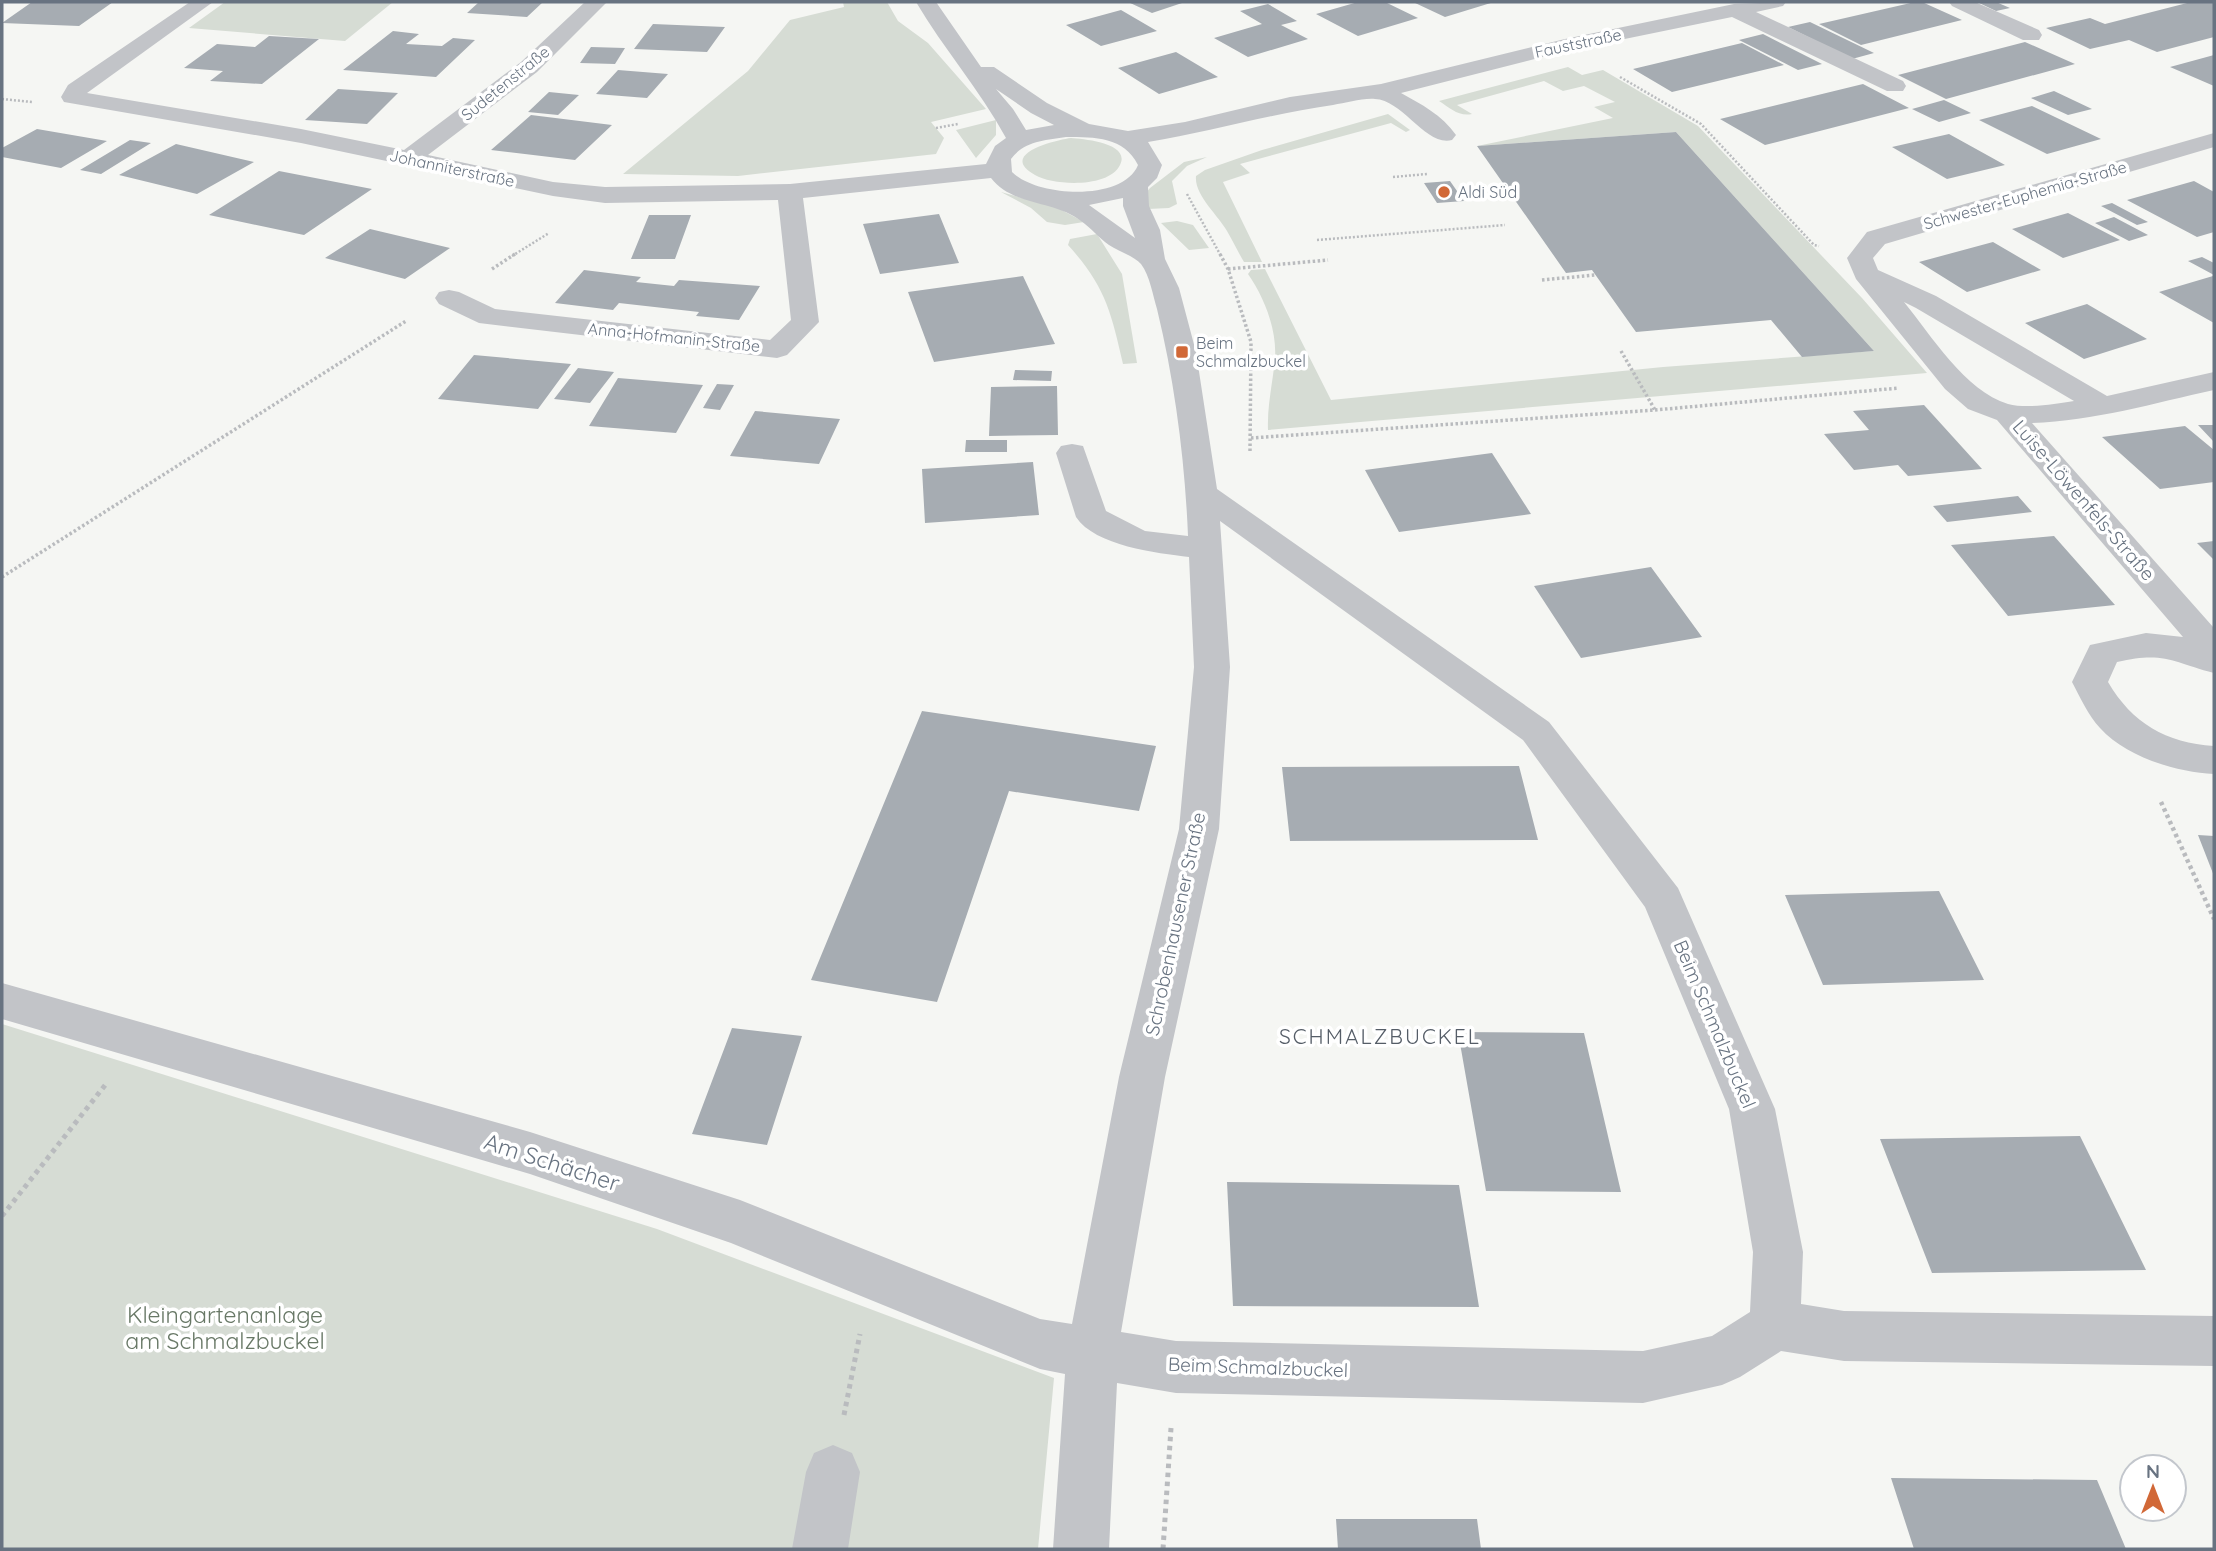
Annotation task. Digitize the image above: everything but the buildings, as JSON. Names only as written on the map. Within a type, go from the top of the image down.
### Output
[{"type":"street","name":"Johanniterstraße","points":[[203,2],[76,90],[72,97],[301,136],[553,189],[606,195],[790,192],[944,178],[998,170]]},
{"type":"street","name":"Sudetenstraße","points":[[408,159],[529,67],[597,2]]},
{"type":"street","points":[[926,2],[988,94],[1005,114],[1020,141]]},
{"type":"street","name":"Fauststraße","points":[[1124,139],[1176,131],[1290,104],[1381,91],[1565,45],[1776,2]]},
{"type":"street","points":[[1959,2],[2031,35]]},
{"type":"street","points":[[1734,10],[1895,86]]},
{"type":"street","points":[[964,57],[1039,108],[1083,130],[1124,139],[1143,150],[1148,159],[1152,171],[1101,198],[1051,199]]},
{"type":"street","points":[[1381,91],[1423,115],[1444,135]]},
{"type":"street","name":"Fauststraße","points":[[1197,149],[1338,111],[1381,91]]},
{"type":"street","points":[[1083,130],[1051,132],[1020,141],[1007,149],[999,159],[998,170],[1015,188],[1087,213],[1116,238],[1152,259]]},
{"type":"street","name":"Schwester-Euphemia-Straße","points":[[1863,266],[1876,238],[2214,140]]},
{"type":"street","name":"Schrobenhausener Straße","points":[[1081,1549],[1092,1352],[1142,1077],[1199,830],[1212,667],[1202,493],[1182,352],[1165,288],[1152,259],[1147,230],[1136,206],[1152,171]]},
{"type":"street","name":"Anna-Hofmanin-Straße","points":[[449,298],[489,317],[777,349],[805,322],[790,192]]},
{"type":"street","points":[[1863,266],[1955,383],[1979,403],[2008,414]]},
{"type":"street","points":[[1863,266],[2103,406]]},
{"type":"street","name":"Luise-Löwenfels-Straße","points":[[2008,414],[2058,413],[2214,382]]},
{"type":"street","name":"Luise-Löwenfels-Straße","points":[[2008,414],[2214,650]]},
{"type":"street","points":[[1072,453],[1092,517],[1137,540],[1206,549]]},
{"type":"street","name":"Beim Schmalzbuckel","points":[[1092,1352],[1175,1367],[1643,1377],[1722,1359],[1774,1325],[1778,1252],[1752,1109],[1663,900],[1536,731],[1202,493]]},
{"type":"street","points":[[2214,661],[2192,651],[2166,645],[2138,644],[2103,654],[2090,682],[2114,720],[2148,744],[2201,761],[2214,760]]},
{"type":"street","name":"Am Schächer","points":[[2,1001],[530,1153],[740,1223],[1040,1344],[1092,1352]]},
{"type":"street","points":[[1774,1325],[1844,1336],[2214,1341]]},
{"type":"street","points":[[820,1549],[833,1472]]},
{"type":"path","points":[[1565,45],[1701,124],[1814,245],[1863,266]]},
{"type":"path","points":[[2,577],[393,328],[449,298],[606,195]]},
{"type":"path","points":[[1193,209],[1228,269],[1251,342],[1251,438],[1655,410],[1955,383]]},
{"type":"path","points":[[1317,240],[1505,225]]},
{"type":"path","points":[[1228,269],[1328,260]]},
{"type":"path","points":[[1542,280],[1595,275]]},
{"type":"path","points":[[1621,351],[1655,410]]},
{"type":"path","points":[[2148,744],[2159,796],[2214,919]]},
{"type":"path","points":[[2,1216],[139,1042]]},
{"type":"path","points":[[833,1472],[871,1278]]},
{"type":"path","points":[[1163,1549],[1175,1367]]},
{"type":"green space","points":[[225,2],[393,2],[345,41],[189,28]]},
{"type":"green space","points":[[843,2],[887,2],[898,21],[928,43],[986,109],[931,122],[944,138],[936,154],[738,176],[623,174],[748,71],[790,20],[844,7]]},
{"type":"green space","points":[[1568,67],[1582,75],[1603,70],[1698,126],[1862,298],[1927,373],[1268,430],[1274,336],[1268,314],[1248,274],[1251,270],[1265,269],[1331,400],[1663,367],[1874,351],[1676,132],[1477,146],[1613,118],[1594,107],[1615,102],[1584,86],[1563,91],[1544,81],[1457,105],[1472,114],[1467,115],[1439,101]]},
{"type":"green space","points":[[1388,114],[1410,130],[1406,132],[1391,123],[1240,164],[1250,173],[1223,182],[1262,262],[1244,262],[1223,225],[1203,198],[1196,183],[1196,176],[1205,170],[1262,150]]},
{"type":"green space","points":[[996,120],[996,135],[976,158],[956,130]]},
{"type":"green space","points":[[1071,138],[1113,147],[1122,158],[1120,165],[1105,178],[1080,183],[1044,179],[1025,167],[1022,161],[1033,149]]},
{"type":"green space","points":[[1207,157],[1187,166],[1172,181],[1177,204],[1169,208],[1148,209],[1146,193],[1150,188],[1184,162]]},
{"type":"green space","points":[[1001,192],[1058,208],[1084,222],[1065,225],[1047,222],[1031,208]]},
{"type":"green space","points":[[1177,221],[1193,225],[1209,248],[1189,250],[1161,223]]},
{"type":"green space","points":[[1097,234],[1122,274],[1137,363],[1123,364],[1105,300],[1091,273],[1068,245],[1070,239]]},
{"type":"green space","name":"Kleingartenanlage am Schmalzbuckel","points":[[2,1024],[657,1229],[1054,1378],[1038,1549],[2,1549]]},
{"type":"place","name":"Aldi Süd","points":[[1444,192]]},
{"type":"place","name":"Beim Schmalzbuckel","points":[[1182,352]]},
{"type":"district","name":"SCHMALZBUCKEL","points":[[1380,1036]]}]
